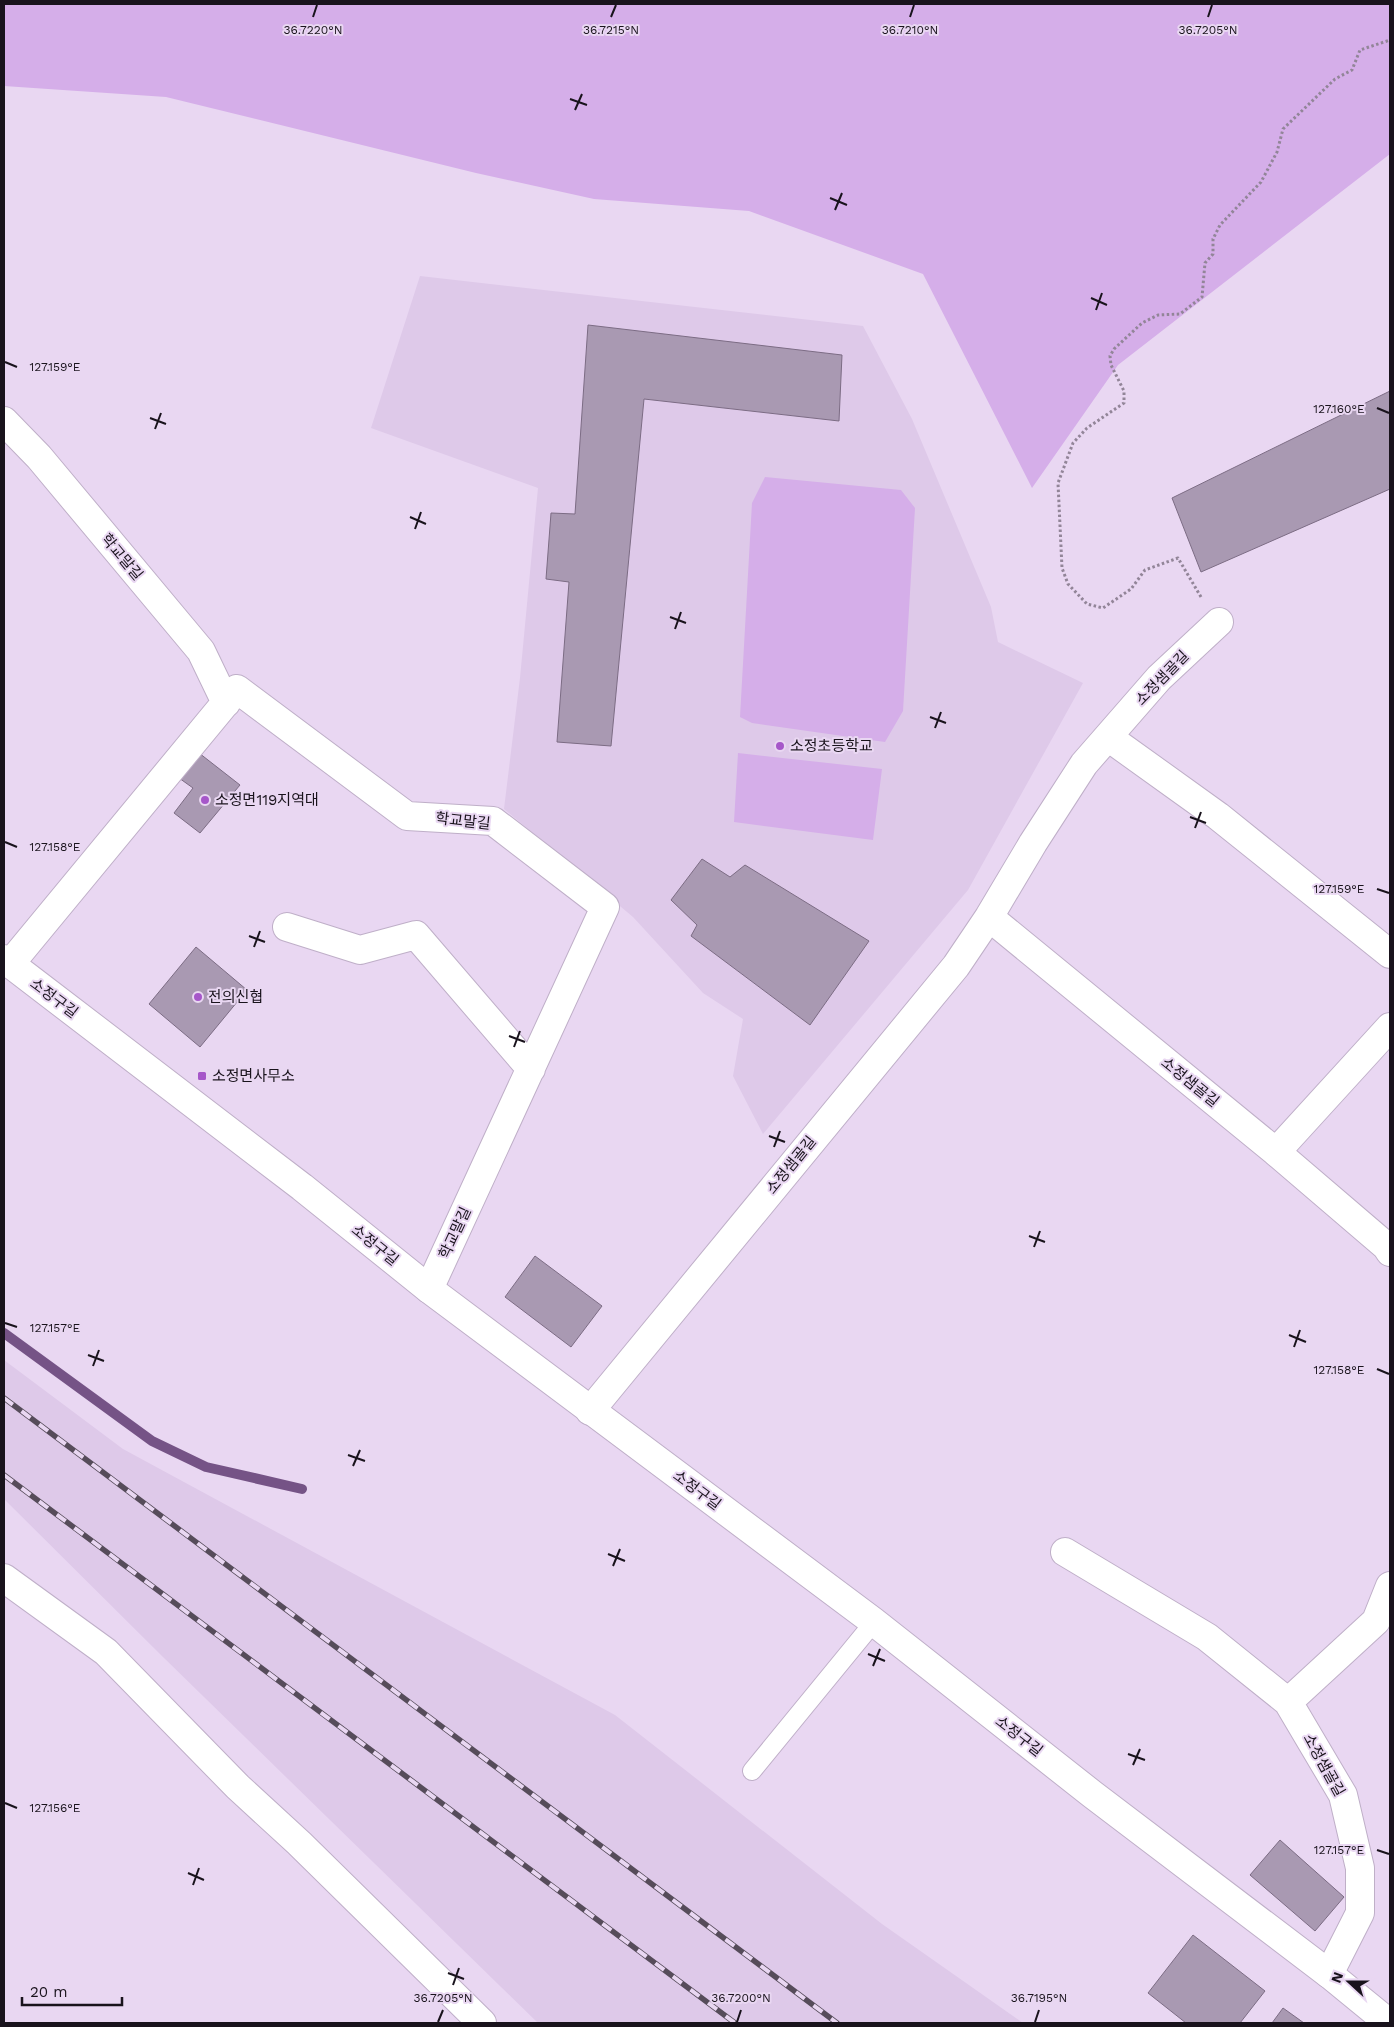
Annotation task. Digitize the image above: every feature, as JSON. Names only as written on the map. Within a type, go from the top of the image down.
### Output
[{"type":"street","name":"학교말길","points":[[4,421],[39,457],[201,650],[226,702]]},
{"type":"street","name":"소정샘골길","points":[[590,1411],[956,966],[989,917],[1084,764],[1159,678],[1215,626]]},
{"type":"street","name":"학교말길","points":[[7,962],[238,689],[407,816],[493,821],[605,907],[532,1069],[428,1288]]},
{"type":"street","points":[[1108,737],[1218,816],[1390,954]]},
{"type":"street","name":"소정샘골길","points":[[989,917],[1389,1245]]},
{"type":"street","points":[[287,927],[360,950],[416,935],[532,1069]]},
{"type":"street","name":"소정구길","points":[[7,962],[294,1181],[428,1288],[874,1622],[1085,1788],[1329,1974],[1389,2023]]},
{"type":"street","points":[[1276,1152],[1390,1027]]},
{"type":"street","name":"소정샘골길","points":[[1065,1552],[1207,1637],[1288,1702],[1342,1794],[1360,1868],[1360,1913],[1329,1974]]},
{"type":"street","points":[[4,1578],[106,1652],[238,1787],[306,1850],[482,2023]]},
{"type":"street","points":[[1288,1702],[1383,1626],[1390,1586]]},
{"type":"lane","points":[[752,1771],[874,1622]]},
{"type":"path","points":[[1215,626],[1207,606],[1178,558],[1145,570],[1131,589],[1103,608],[1087,604],[1068,584],[1062,568],[1058,483],[1073,442],[1087,428],[1124,403],[1124,390],[1111,365],[1110,356],[1114,349],[1142,323],[1158,316],[1180,314],[1202,298],[1206,263],[1213,254],[1213,239],[1220,225],[1261,182],[1276,152],[1283,129],[1335,78],[1352,70],[1360,50],[1390,40]]},
{"type":"shaded area","points":[[4,4],[1390,4],[1390,154],[1118,365],[1032,488],[923,274],[749,211],[594,199],[476,173],[166,97],[4,86]]},
{"type":"shaded area","name":"소정초등학교","points":[[420,276],[863,326],[912,419],[991,607],[998,642],[1083,683],[968,890],[763,1134],[733,1076],[743,1019],[703,993],[633,917],[504,809],[520,678],[538,488],[371,428]]},
{"type":"shaded area","points":[[765,477],[901,490],[915,508],[903,711],[885,742],[752,723],[740,717],[752,503]]},
{"type":"shaded area","points":[[738,753],[882,769],[873,840],[734,822]]},
{"type":"shaded area","points":[[4,1360],[123,1449],[615,1715],[882,1924],[1023,2023],[538,2023],[4,1499]]},
{"type":"building","points":[[588,325],[842,355],[839,421],[644,399],[611,746],[557,742],[569,582],[546,579],[551,513],[575,514]]},
{"type":"building","points":[[1390,391],[1390,489],[1201,572],[1172,498]]},
{"type":"building","name":"소정면119지역대","points":[[199,753],[240,785],[200,833],[174,813],[193,788],[179,778]]},
{"type":"building","points":[[702,859],[730,877],[745,865],[869,941],[810,1025],[691,936],[697,925],[671,900]]},
{"type":"building","name":"전의신협","points":[[196,947],[247,990],[200,1047],[149,1004]]},
{"type":"building","points":[[535,1256],[602,1306],[571,1347],[505,1297]]},
{"type":"building","points":[[1280,1840],[1344,1897],[1315,1931],[1250,1875]]},
{"type":"building","points":[[1193,1935],[1265,1991],[1240,2023],[1186,2023],[1148,1993]]},
{"type":"building","points":[[1283,2008],[1304,2023],[1272,2023]]},
{"type":"waterway","points":[[4,1333],[152,1441],[206,1467],[302,1489]]},
{"type":"railway","points":[[4,1398],[837,2023]]},
{"type":"railway","points":[[4,1475],[735,2023]]},
{"type":"place","name":"소정초등학교","points":[[780,746]]},
{"type":"place","name":"소정면119지역대","points":[[205,800]]},
{"type":"place","name":"전의신협","points":[[198,997]]},
{"type":"place","name":"소정면사무소","points":[[202,1076]]}]
